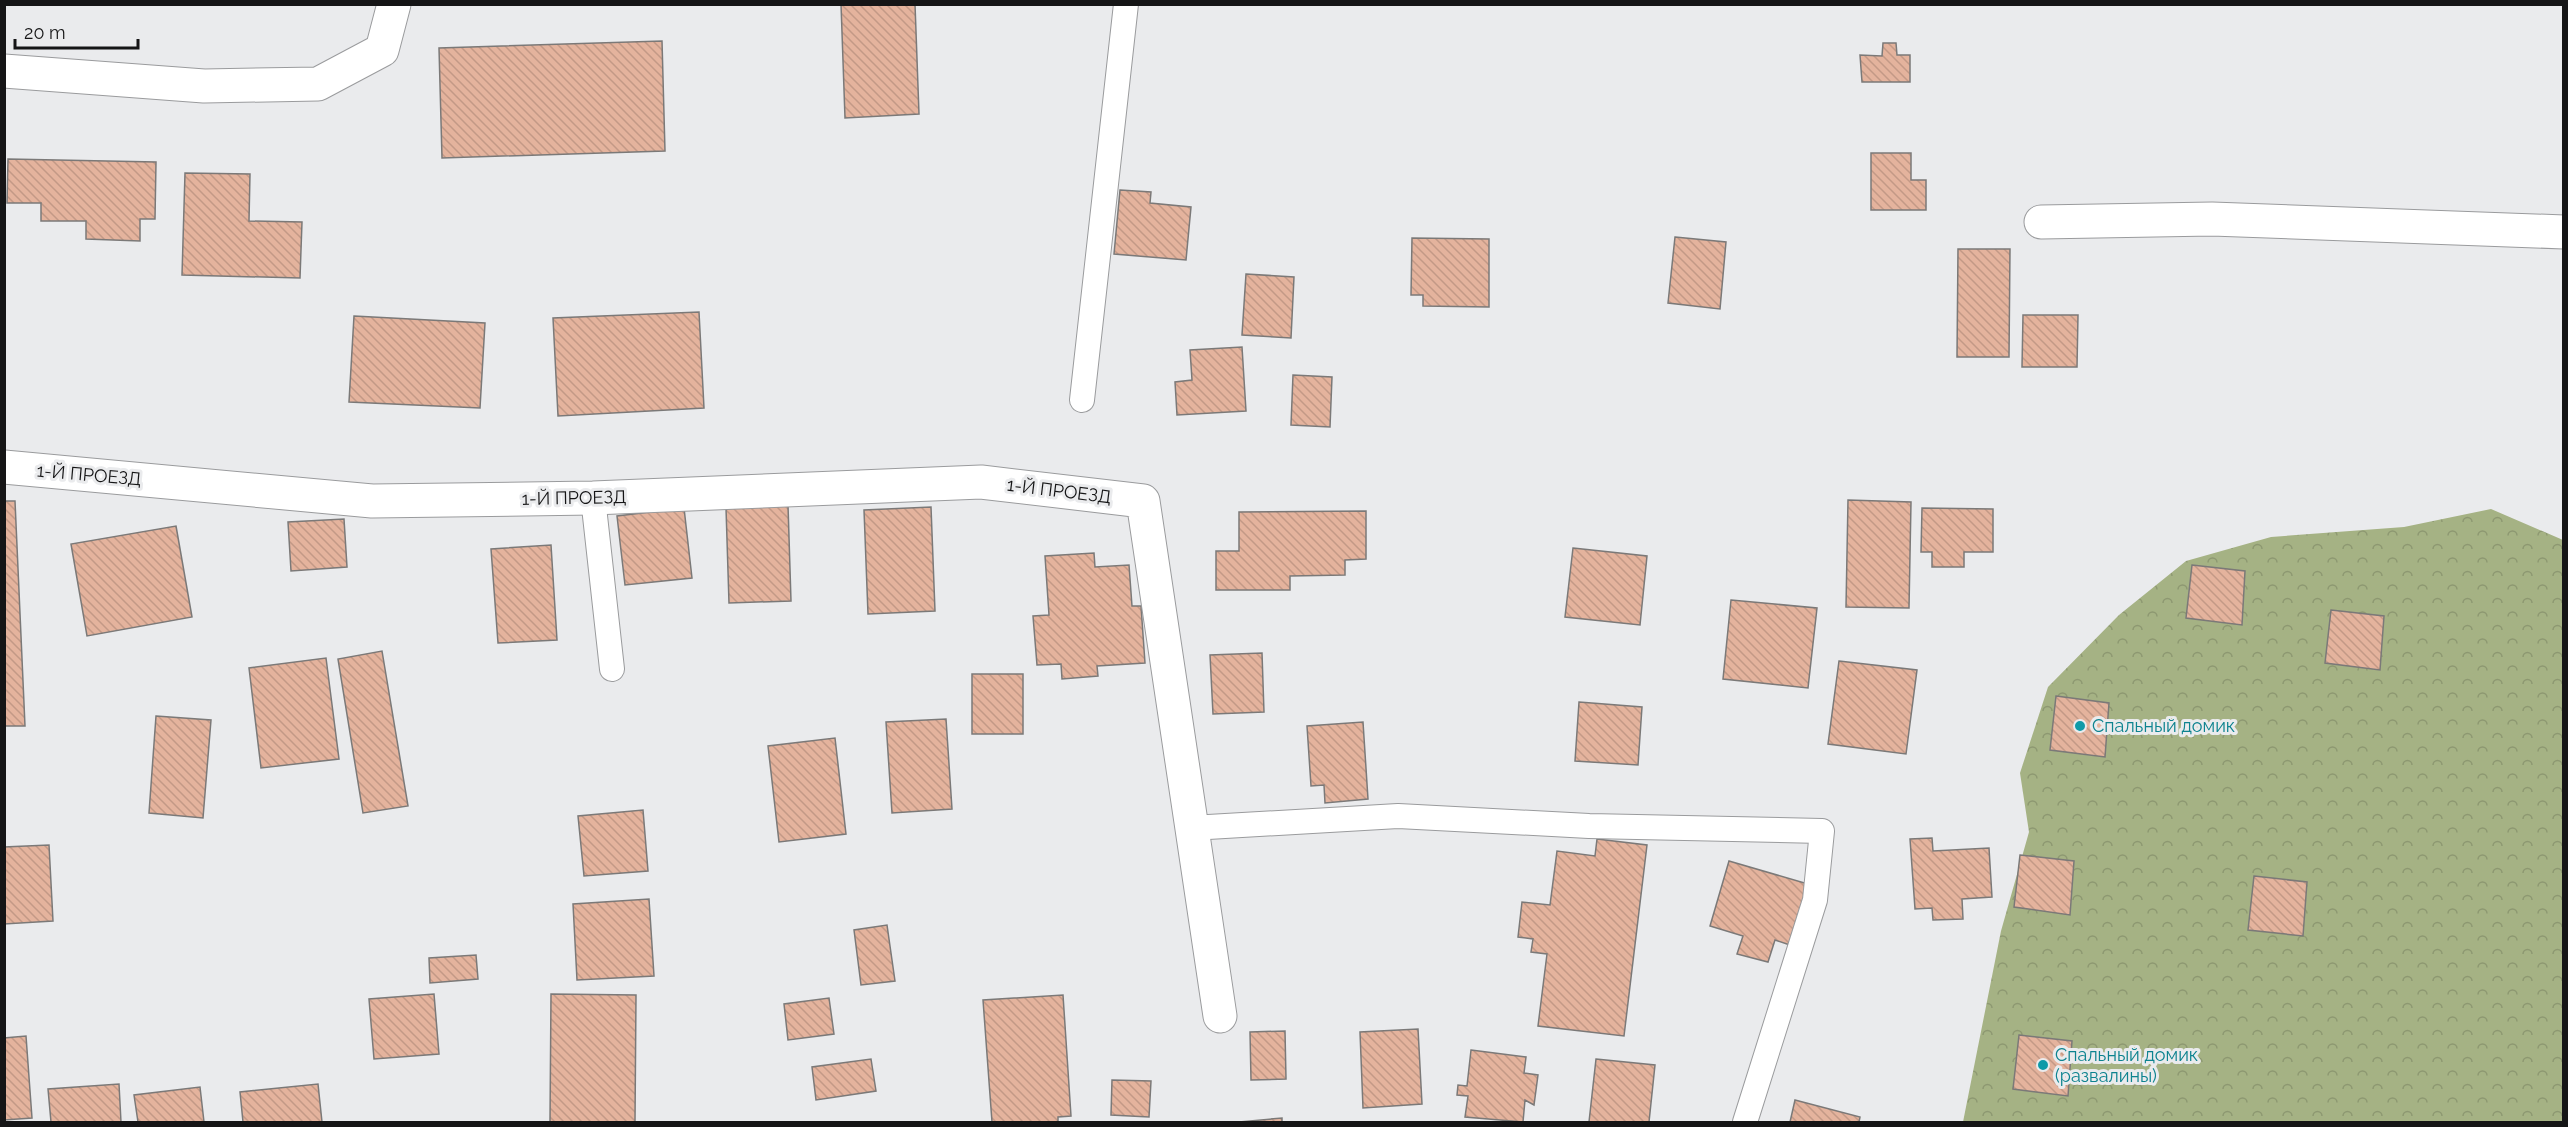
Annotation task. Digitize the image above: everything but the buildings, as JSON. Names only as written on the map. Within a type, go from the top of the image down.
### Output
[{"type":"street","points":[[4,71],[204,86],[318,84],[382,50],[394,4]]},
{"type":"street","points":[[2041,222],[2212,219],[2564,232]]},
{"type":"street","name":"1-Й ПРОЕЗД","points":[[4,467],[372,501],[593,498],[981,482],[1143,501],[1191,828]]},
{"type":"street","points":[[1191,828],[1220,1016]]},
{"type":"lane","points":[[1082,400],[1126,4]]},
{"type":"lane","points":[[593,498],[612,669]]},
{"type":"lane","points":[[1191,828],[1398,816],[1589,826],[1822,831],[1815,900],[1745,1122]]},
{"type":"green space","points":[[2491,509],[2563,540],[2563,1122],[1963,1122],[2001,931],[2029,832],[2020,773],[2048,687],[2119,615],[2186,561],[2271,537],[2404,527]]},
{"type":"place","name":"Спальный домик","points":[[2080,726]]},
{"type":"place","name":"Спальный домик (развалины)","points":[[2043,1065]]}]
